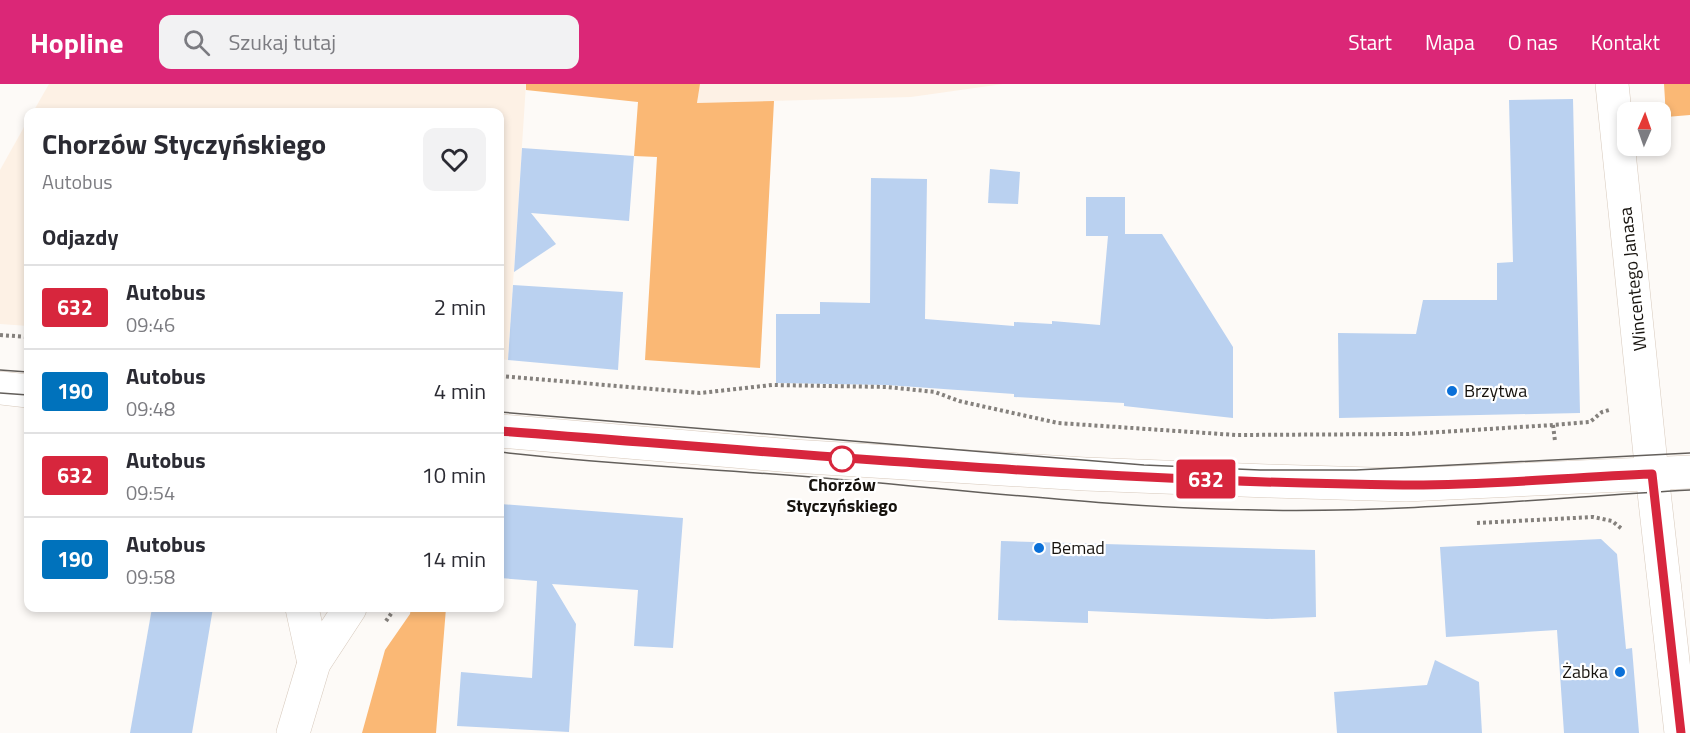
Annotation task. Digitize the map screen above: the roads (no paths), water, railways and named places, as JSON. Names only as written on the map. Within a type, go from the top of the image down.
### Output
[{"type":"main road","name":"Wincentego Janasa","points":[[1612,84],[1681,733]]},
{"type":"main road","points":[[0,388],[24,390]]},
{"type":"main road","points":[[504,430],[792,456],[1084,474],[1268,481],[1406,485],[1690,472]]},
{"type":"main road","points":[[303,612],[314,663]]},
{"type":"main road","points":[[293,733],[314,663],[347,612]]},
{"type":"tram line","points":[[0,370],[24,372]]},
{"type":"tram line","points":[[0,393],[24,395]]},
{"type":"tram line","points":[[504,412],[1144,465],[1260,470],[1356,470],[1690,453]]},
{"type":"tram line","points":[[504,452],[1046,498],[1206,509],[1367,509],[1690,490]]},
{"type":"place","name":"Brzytwa","points":[[1452,391]]},
{"type":"place","name":"Chorzów Styczyńskiego","points":[[842,459]]},
{"type":"place","name":"Bemad","points":[[1039,548]]},
{"type":"place","name":"Żabka","points":[[1620,672]]}]
